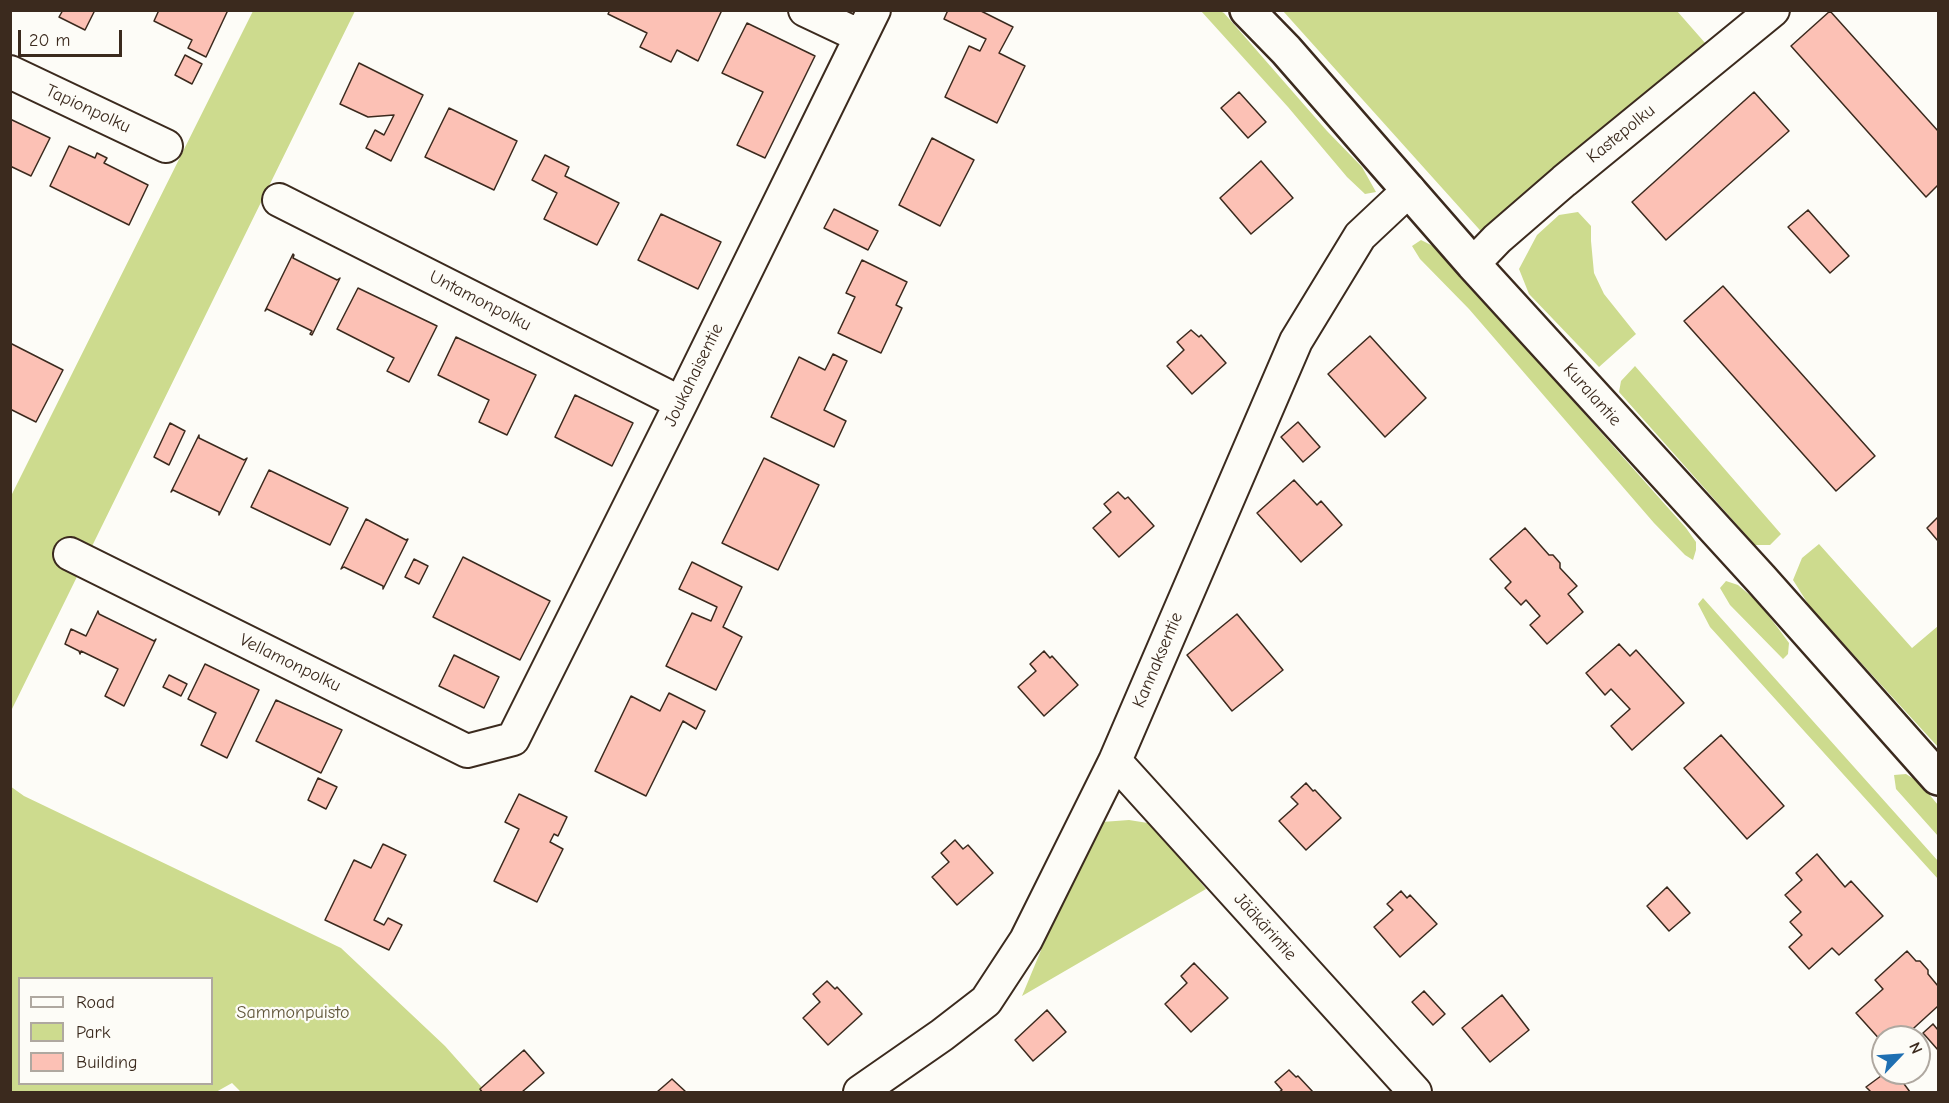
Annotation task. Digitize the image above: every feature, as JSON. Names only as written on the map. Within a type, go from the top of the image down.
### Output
[{"type":"street","points":[[804,10],[867,23]]},
{"type":"street","name":"Kuralantie","points":[[1247,10],[1286,50],[1473,264],[1761,579],[1938,778]]},
{"type":"street","name":"Kastepolku","points":[[1473,264],[1564,181],[1773,10]]},
{"type":"street","name":"Joukahaisentie","points":[[513,739],[867,23]]},
{"type":"street","name":"Tapionpolku","points":[[10,72],[166,146]]},
{"type":"street","name":"Kannaksentie","points":[[860,1092],[942,1035],[986,1001],[1026,940],[1114,761],[1296,341],[1360,236],[1409,190]]},
{"type":"street","name":"Untamonpolku","points":[[279,200],[681,403]]},
{"type":"street","name":"Vellamonpolku","points":[[70,554],[466,751],[513,739]]},
{"type":"street","name":"Jääkärintie","points":[[1114,761],[1414,1092]]},
{"type":"green space","points":[[253,11],[355,11],[11,711],[10,498]]},
{"type":"green space","points":[[1201,11],[1224,13],[1327,131],[1362,167],[1376,192],[1365,194],[1347,177],[1288,107]]},
{"type":"green space","points":[[1283,11],[1677,11],[1706,44],[1487,238]]},
{"type":"green space","points":[[1578,212],[1591,226],[1594,273],[1604,294],[1636,334],[1599,367],[1529,294],[1519,269],[1537,235],[1559,215]]},
{"type":"green space","points":[[1421,240],[1437,248],[1686,528],[1696,542],[1693,560],[1685,555],[1654,523],[1469,309],[1420,259],[1412,246]]},
{"type":"green space","points":[[1635,366],[1781,534],[1770,545],[1755,545],[1619,392],[1621,381]]},
{"type":"green space","points":[[1819,544],[1912,648],[1938,626],[1938,747],[1810,607],[1793,580],[1802,558]]},
{"type":"green space","points":[[1726,581],[1738,585],[1757,601],[1789,643],[1788,654],[1783,659],[1730,605],[1720,588]]},
{"type":"green space","points":[[1703,598],[1938,861],[1938,879],[1710,627],[1698,604]]},
{"type":"green space","points":[[1906,774],[1919,782],[1938,805],[1938,836],[1896,789],[1894,775]]},
{"type":"green space","name":"Sammonpuisto","points":[[10,786],[24,796],[341,948],[445,1046],[486,1092],[241,1092],[232,1083],[216,1092],[11,1092]]},
{"type":"green space","points":[[1129,820],[1154,824],[1206,889],[1022,996],[1084,847],[1102,822]]},
{"type":"building","points":[[63,10],[95,10],[85,30],[59,17]]},
{"type":"building","points":[[159,10],[228,10],[206,57],[188,48],[192,40],[154,21]]},
{"type":"building","points":[[610,10],[722,10],[698,61],[677,50],[671,62],[640,47],[647,33],[608,14]]},
{"type":"building","points":[[948,10],[979,10],[1013,27],[999,53],[1025,66],[997,123],[945,97],[969,46],[980,51],[986,39],[944,19]]},
{"type":"building","points":[[1830,11],[1938,131],[1938,185],[1926,197],[1791,46]]},
{"type":"building","points":[[747,23],[815,56],[765,158],[737,145],[763,92],[722,73]]},
{"type":"building","points":[[185,55],[202,64],[192,84],[175,75]]},
{"type":"building","points":[[359,63],[423,95],[391,161],[366,148],[375,130],[384,135],[394,115],[368,117],[340,104]]},
{"type":"building","points":[[1239,92],[1266,122],[1248,138],[1221,108]]},
{"type":"building","points":[[1754,92],[1789,131],[1666,240],[1632,202]]},
{"type":"building","points":[[449,108],[517,141],[494,190],[425,157]]},
{"type":"building","points":[[10,119],[50,138],[31,176],[10,166]]},
{"type":"building","points":[[932,138],[974,160],[940,226],[899,205]]},
{"type":"building","points":[[69,146],[95,158],[97,153],[107,158],[104,163],[148,185],[129,225],[50,186]]},
{"type":"building","points":[[545,155],[569,167],[565,176],[619,203],[597,245],[544,219],[557,193],[532,180]]},
{"type":"building","points":[[1261,161],[1293,198],[1251,234],[1220,198]]},
{"type":"building","points":[[834,209],[878,231],[868,250],[824,228]]},
{"type":"building","points":[[1808,210],[1849,256],[1830,273],[1788,227]]},
{"type":"building","points":[[661,214],[721,242],[698,289],[638,260]]},
{"type":"building","points":[[293,254],[293,258],[337,280],[340,278],[312,335],[310,334],[312,331],[267,309],[265,311]]},
{"type":"building","points":[[862,260],[907,282],[896,305],[902,308],[881,353],[838,333],[855,297],[846,293]]},
{"type":"building","points":[[1723,286],[1875,456],[1836,491],[1684,321]]},
{"type":"building","points":[[358,288],[437,326],[409,382],[387,371],[394,358],[337,329]]},
{"type":"building","points":[[1191,330],[1199,337],[1201,335],[1226,363],[1192,394],[1167,366],[1184,350],[1177,342]]},
{"type":"building","points":[[1370,336],[1426,398],[1385,437],[1328,374]]},
{"type":"building","points":[[456,337],[536,375],[507,435],[479,422],[489,400],[438,375]]},
{"type":"building","points":[[10,343],[63,370],[36,422],[10,409]]},
{"type":"building","points":[[833,354],[847,361],[824,410],[846,421],[834,447],[771,417],[799,357],[825,370]]},
{"type":"building","points":[[575,395],[633,423],[612,466],[555,437]]},
{"type":"building","points":[[1298,422],[1320,447],[1303,462],[1281,437]]},
{"type":"building","points":[[170,423],[185,431],[169,465],[154,457]]},
{"type":"building","points":[[199,435],[199,438],[244,460],[247,458],[219,515],[219,512],[173,490],[171,492]]},
{"type":"building","points":[[764,458],[819,485],[778,570],[722,543]]},
{"type":"building","points":[[269,470],[348,508],[330,545],[251,507]]},
{"type":"building","points":[[1294,480],[1317,505],[1321,501],[1342,525],[1301,562],[1257,513]]},
{"type":"building","points":[[1118,492],[1125,499],[1128,497],[1154,526],[1119,557],[1093,528],[1111,512],[1104,504]]},
{"type":"building","points":[[1938,517],[1938,541],[1927,528]]},
{"type":"building","points":[[366,519],[408,539],[383,589],[383,586],[344,567],[341,569]]},
{"type":"building","points":[[1525,528],[1549,555],[1553,555],[1560,563],[1560,568],[1577,586],[1568,594],[1583,612],[1547,644],[1530,625],[1540,616],[1526,600],[1521,605],[1505,588],[1511,582],[1490,559]]},
{"type":"building","points":[[463,557],[550,601],[520,660],[433,617]]},
{"type":"building","points":[[414,559],[428,566],[419,584],[405,577]]},
{"type":"building","points":[[692,562],[742,587],[723,627],[742,637],[716,690],[666,666],[692,613],[711,621],[717,607],[679,589]]},
{"type":"building","points":[[98,611],[99,614],[154,641],[156,639],[124,706],[105,696],[118,669],[81,651],[80,654],[79,651],[65,644],[71,629],[86,636]]},
{"type":"building","points":[[1237,614],[1283,670],[1232,711],[1187,655]]},
{"type":"building","points":[[1619,644],[1630,656],[1636,650],[1684,703],[1632,750],[1611,726],[1630,709],[1611,689],[1605,695],[1586,673]]},
{"type":"building","points":[[1044,651],[1050,658],[1052,656],[1078,685],[1044,716],[1018,687],[1036,671],[1030,664]]},
{"type":"building","points":[[454,655],[499,677],[484,708],[439,686]]},
{"type":"building","points":[[205,664],[259,690],[227,758],[201,745],[216,713],[188,699]]},
{"type":"building","points":[[169,675],[187,684],[181,696],[163,687]]},
{"type":"building","points":[[669,693],[705,711],[696,729],[683,721],[646,796],[595,771],[631,696],[660,711]]},
{"type":"building","points":[[276,700],[342,730],[321,773],[256,741]]},
{"type":"building","points":[[1721,735],[1784,806],[1747,839],[1684,768]]},
{"type":"building","points":[[318,778],[337,787],[326,809],[308,800]]},
{"type":"building","points":[[1306,783],[1341,818],[1306,850],[1279,821],[1298,804],[1291,797]]},
{"type":"building","points":[[519,794],[567,817],[558,836],[554,834],[550,842],[563,849],[537,902],[494,881],[519,829],[505,822]]},
{"type":"building","points":[[955,840],[963,849],[968,845],[993,873],[957,905],[932,877],[949,862],[941,853]]},
{"type":"building","points":[[383,844],[406,855],[374,920],[384,925],[388,918],[402,925],[389,950],[325,920],[354,860],[371,868]]},
{"type":"building","points":[[1817,854],[1845,887],[1851,881],[1883,916],[1839,955],[1832,948],[1809,969],[1789,947],[1802,935],[1790,922],[1801,912],[1785,895],[1802,880],[1796,873]]},
{"type":"building","points":[[1667,887],[1690,913],[1669,931],[1647,906]]},
{"type":"building","points":[[1401,891],[1407,898],[1410,895],[1437,924],[1400,957],[1374,927],[1393,910],[1387,904]]},
{"type":"building","points":[[1907,951],[1928,970],[1928,974],[1938,986],[1938,1006],[1917,1025],[1871,1025],[1871,1030],[1856,1013],[1883,989],[1875,980]]},
{"type":"building","points":[[1194,963],[1228,998],[1191,1032],[1165,1004],[1187,983],[1181,976]]},
{"type":"building","points":[[827,981],[835,989],[837,987],[862,1014],[828,1045],[803,1018],[820,1002],[813,994]]},
{"type":"building","points":[[1424,991],[1445,1014],[1433,1025],[1412,1002]]},
{"type":"building","points":[[1502,995],[1529,1030],[1490,1062],[1462,1028]]},
{"type":"building","points":[[1047,1010],[1066,1032],[1033,1061],[1015,1040]]},
{"type":"building","points":[[1933,1024],[1938,1030],[1938,1050],[1931,1042]]},
{"type":"building","points":[[524,1050],[544,1073],[522,1092],[482,1092],[480,1089]]},
{"type":"building","points":[[1289,1070],[1313,1092],[1279,1092],[1282,1090],[1275,1082]]},
{"type":"building","points":[[672,1079],[686,1092],[657,1092]]},
{"type":"building","points":[[1871,1083],[1905,1085],[1910,1092],[1871,1092],[1866,1087]]}]
